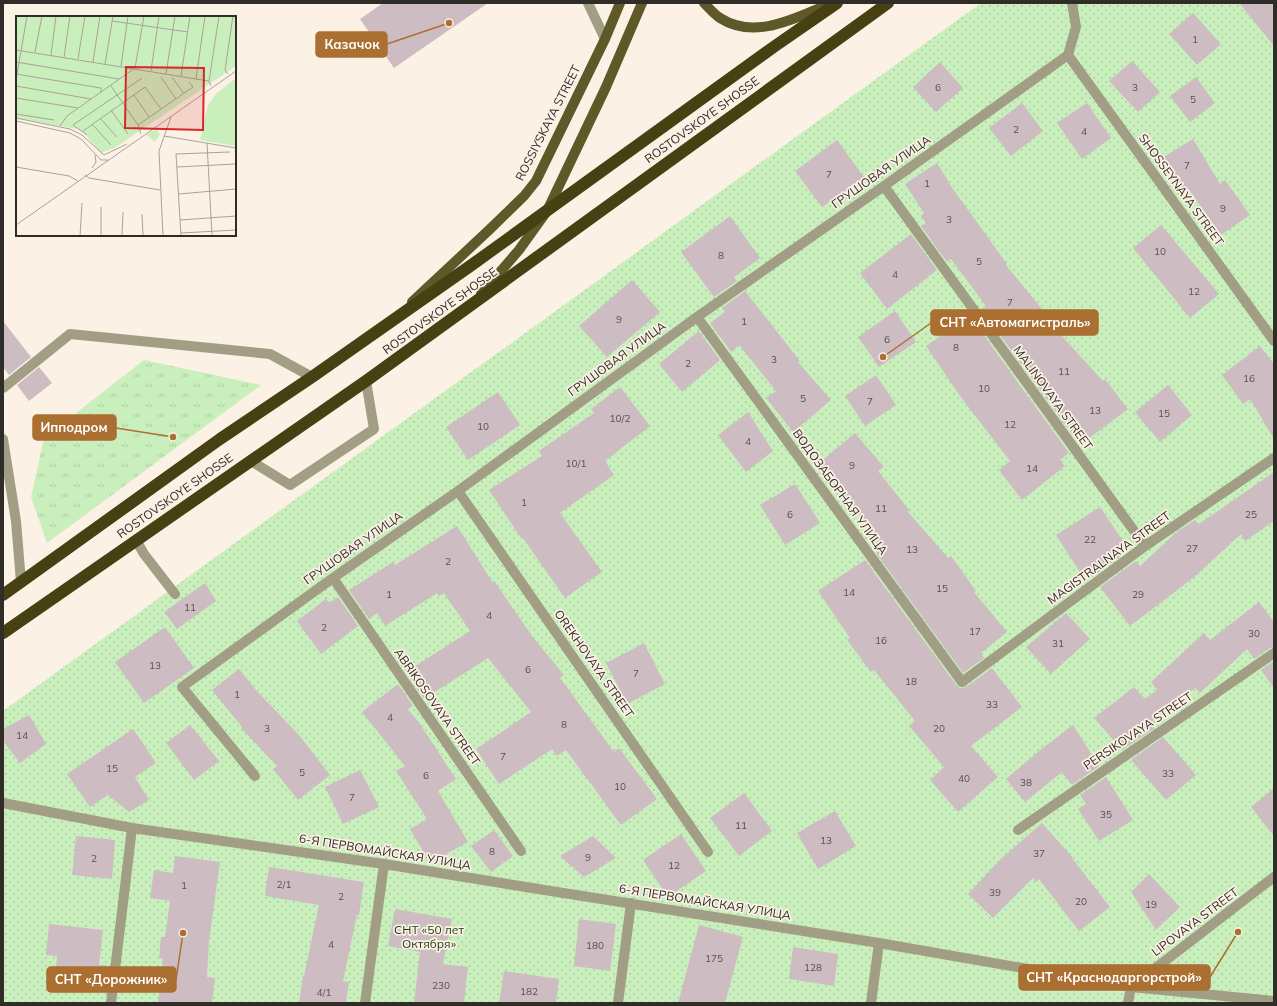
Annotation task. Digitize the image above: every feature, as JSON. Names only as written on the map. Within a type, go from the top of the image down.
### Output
[{"type":"highway","name":"ROSTOVSKOYE SHOSSE","points":[[3,595],[220,439],[312,377],[548,211],[768,51],[838,3]]},
{"type":"highway","name":"ROSTOVSKOYE SHOSSE","points":[[3,633],[366,381],[888,3]]},
{"type":"main road","name":"ROSSIYSKAYA STREET","points":[[390,322],[494,225],[524,196],[536,181],[605,39],[620,3]]},
{"type":"main road","points":[[471,306],[519,250],[548,211],[606,87],[642,3]]},
{"type":"main road","points":[[704,3],[720,18],[738,26],[761,28],[783,23],[832,3]]},
{"type":"street","points":[[588,3],[605,39]]},
{"type":"street","points":[[1068,55],[1076,27],[1072,3]]},
{"type":"street","name":"ГРУШОВАЯ УЛИЦА","points":[[254,776],[182,687],[333,578],[458,491],[697,318],[1068,55]]},
{"type":"street","name":"SHOSSEYNAYA STREET","points":[[1068,55],[1274,341]]},
{"type":"street","name":"MALINOVAYA STREET","points":[[884,186],[1145,546]]},
{"type":"street","name":"ВОДОЗАБОРНАЯ УЛИЦА","points":[[697,318],[962,682]]},
{"type":"street","points":[[3,388],[70,334],[270,354],[312,377]]},
{"type":"street","points":[[251,462],[290,485],[374,428],[366,381]]},
{"type":"street","points":[[3,439],[16,521],[21,582]]},
{"type":"street","name":"MAGISTRALNAYA STREET","points":[[962,682],[1145,546],[1274,458]]},
{"type":"street","name":"OREKHOVAYA STREET","points":[[458,491],[708,852]]},
{"type":"street","points":[[136,540],[144,554],[175,594]]},
{"type":"street","name":"ABRIKOSOVAYA STREET","points":[[333,578],[521,851]]},
{"type":"street","name":"PERSIKOVAYA STREET","points":[[1018,830],[1274,654]]},
{"type":"street","name":"6-Я ПЕРВОМАЙСКАЯ УЛИЦА","points":[[3,803],[132,828],[384,864],[631,903],[1131,986],[1274,1001]]},
{"type":"street","points":[[110,1003],[132,828]]},
{"type":"street","points":[[364,1003],[384,864]]},
{"type":"street","name":"LIPOVAYA STREET","points":[[1131,986],[1274,877]]},
{"type":"street","points":[[618,1003],[631,903]]},
{"type":"street","points":[[871,1003],[879,943]]},
{"type":"street","points":[[1128,1003],[1131,986]]},
{"type":"green space","name":"СНТ «50 лет Октября»","points":[[981,3],[1274,3],[1274,1003],[3,1003],[3,711]]},
{"type":"green space","points":[[144,360],[261,385],[47,543],[31,497],[44,438]]},
{"type":"building","points":[[383,3],[488,3],[394,68],[360,19]]},
{"type":"building","points":[[1239,3],[1274,3],[1274,46]]},
{"type":"building","points":[[1193,13],[1221,44],[1197,65],[1169,34]]},
{"type":"building","points":[[1132,61],[1160,92],[1138,112],[1109,81]]},
{"type":"building","points":[[940,62],[963,88],[936,112],[913,87]]},
{"type":"building","points":[[1196,77],[1215,103],[1190,122],[1170,96]]},
{"type":"building","points":[[1022,103],[1043,131],[1011,156],[989,128]]},
{"type":"building","points":[[1087,103],[1111,138],[1082,159],[1057,123]]},
{"type":"building","points":[[1193,139],[1220,184],[1225,180],[1250,215],[1221,235],[1187,187],[1181,190],[1162,158]]},
{"type":"building","points":[[837,140],[864,177],[822,207],[795,171]]},
{"type":"building","points":[[937,163],[948,182],[1007,264],[1006,265],[1063,335],[1062,336],[1103,381],[1105,379],[1128,409],[1080,445],[981,309],[986,306],[951,259],[947,262],[921,226],[926,223],[921,216],[924,213],[905,184]]},
{"type":"building","points":[[730,216],[760,258],[734,277],[737,281],[714,297],[681,252]]},
{"type":"building","points":[[1161,225],[1219,294],[1190,318],[1133,248]]},
{"type":"building","points":[[911,234],[937,270],[887,309],[860,273]]},
{"type":"building","points":[[632,280],[660,312],[607,357],[579,326]]},
{"type":"building","points":[[745,291],[800,361],[798,362],[831,400],[793,432],[766,398],[776,391],[739,345],[731,352],[710,323],[725,312],[722,308]]},
{"type":"building","points":[[895,311],[916,342],[879,367],[858,337]]},
{"type":"building","points":[[970,316],[1069,453],[1060,460],[1065,466],[1022,500],[999,470],[1010,461],[960,396],[926,346]]},
{"type":"building","points":[[3,321],[31,357],[9,375],[3,367]]},
{"type":"building","points":[[699,331],[720,360],[682,392],[659,364]]},
{"type":"building","points":[[1260,346],[1274,364],[1274,439],[1250,399],[1243,404],[1222,375]]},
{"type":"building","points":[[39,367],[52,383],[29,401],[17,385]]},
{"type":"building","points":[[876,375],[896,405],[865,426],[845,396]]},
{"type":"building","points":[[1168,385],[1192,415],[1160,442],[1135,412]]},
{"type":"building","points":[[620,387],[650,426],[605,461],[614,475],[560,513],[602,572],[565,598],[522,537],[521,538],[489,490],[542,456],[539,451],[594,413],[591,409]]},
{"type":"building","points":[[498,392],[520,425],[468,460],[446,427]]},
{"type":"building","points":[[748,412],[773,451],[746,472],[718,435]]},
{"type":"building","points":[[855,433],[884,467],[878,471],[909,510],[908,512],[948,558],[951,556],[976,591],[974,592],[1007,632],[981,653],[984,658],[963,673],[876,553],[885,547],[853,506],[855,504],[819,463]]},
{"type":"building","points":[[1274,472],[1274,521],[1245,541],[1241,534],[1193,578],[1130,626],[1100,587],[1136,561],[1140,566],[1178,531],[1195,520],[1199,524]]},
{"type":"building","points":[[795,484],[820,523],[785,545],[760,505]]},
{"type":"building","points":[[1100,507],[1129,550],[1092,577],[1086,568],[1080,572],[1056,535]]},
{"type":"building","points":[[457,526],[493,583],[495,582],[532,636],[564,675],[560,678],[614,752],[619,748],[657,799],[621,825],[566,750],[557,756],[552,749],[499,784],[476,749],[531,712],[488,658],[424,699],[406,672],[470,631],[444,593],[439,596],[437,593],[385,626],[377,613],[369,619],[349,590],[393,562],[395,565]]},
{"type":"building","points":[[865,560],[957,686],[960,688],[966,687],[992,668],[1022,707],[971,746],[998,777],[958,812],[930,780],[944,767],[909,726],[915,721],[874,670],[871,672],[847,640],[850,638],[818,591]]},
{"type":"building","points":[[205,583],[216,601],[177,629],[164,612]]},
{"type":"building","points":[[338,597],[358,626],[321,654],[297,621],[326,599],[329,603]]},
{"type":"building","points":[[1259,602],[1274,622],[1274,647],[1270,648],[1254,659],[1247,649],[1200,693],[1195,688],[1150,723],[1155,728],[1122,750],[1094,718],[1134,687],[1145,699],[1157,690],[1151,682],[1204,633],[1210,640]]},
{"type":"building","points":[[1066,613],[1090,639],[1051,674],[1026,647]]},
{"type":"building","points":[[165,627],[194,668],[144,703],[115,662]]},
{"type":"building","points":[[644,643],[665,684],[627,704],[606,663]]},
{"type":"building","points":[[1274,661],[1274,688],[1261,670]]},
{"type":"building","points":[[239,669],[255,689],[299,735],[330,775],[298,800],[273,769],[277,766],[241,728],[242,727],[212,690]]},
{"type":"building","points":[[398,684],[413,706],[408,709],[420,724],[456,779],[438,791],[468,842],[430,863],[410,829],[427,819],[396,771],[405,766],[362,712]]},
{"type":"building","points":[[29,715],[46,744],[20,763],[3,741],[3,729]]},
{"type":"building","points":[[190,725],[219,761],[194,780],[166,743]]},
{"type":"building","points":[[1073,725],[1099,766],[1072,785],[1062,772],[1025,802],[1006,779]]},
{"type":"building","points":[[133,729],[156,763],[135,777],[149,800],[129,812],[108,795],[90,807],[67,774]]},
{"type":"building","points":[[1163,737],[1196,775],[1166,800],[1131,760]]},
{"type":"building","points":[[360,770],[379,807],[343,824],[325,787]]},
{"type":"building","points":[[1106,777],[1133,820],[1099,841],[1078,809],[1086,804],[1080,795]]},
{"type":"building","points":[[1274,788],[1274,836],[1251,807]]},
{"type":"building","points":[[744,793],[772,831],[739,856],[710,818]]},
{"type":"building","points":[[835,811],[856,846],[818,869],[797,833]]},
{"type":"building","points":[[1042,823],[1073,858],[1110,907],[1079,931],[1039,879],[1036,882],[1033,878],[993,918],[968,894],[1001,859]]},
{"type":"building","points":[[494,830],[513,856],[491,872],[471,846]]},
{"type":"building","points":[[681,834],[706,871],[668,897],[643,860]]},
{"type":"building","points":[[76,836],[115,840],[112,879],[72,875]]},
{"type":"building","points":[[593,836],[616,858],[584,877],[560,856]]},
{"type":"building","points":[[175,856],[220,862],[209,941],[207,977],[215,978],[212,1003],[158,1003],[163,959],[159,958],[161,937],[165,937],[170,901],[150,898],[154,870],[173,873]]},
{"type":"building","points":[[269,867],[364,882],[359,915],[357,915],[343,981],[349,982],[346,1003],[299,1003],[303,976],[319,905],[265,896]]},
{"type":"building","points":[[1149,874],[1180,907],[1156,930],[1131,892]]},
{"type":"building","points":[[395,909],[452,919],[443,964],[468,967],[464,1003],[414,1003],[420,952],[388,946]]},
{"type":"building","points":[[579,919],[616,924],[610,971],[574,966]]},
{"type":"building","points":[[49,924],[103,930],[99,965],[106,965],[104,987],[55,983],[57,956],[46,955]]},
{"type":"building","points":[[699,925],[743,937],[725,1003],[678,1003]]},
{"type":"building","points":[[793,947],[838,954],[834,986],[789,979]]},
{"type":"building","points":[[504,971],[559,979],[556,1003],[499,1003]]},
{"type":"place","name":"Казачок","points":[[449,23]]},
{"type":"place","name":"СНТ «Автомагистраль»","points":[[883,357]]},
{"type":"place","name":"Ипподром","points":[[173,437]]},
{"type":"place","name":"СНТ «Краснодаргорстрой»","points":[[1238,932]]},
{"type":"place","name":"СНТ «Дорожник»","points":[[183,933]]}]
